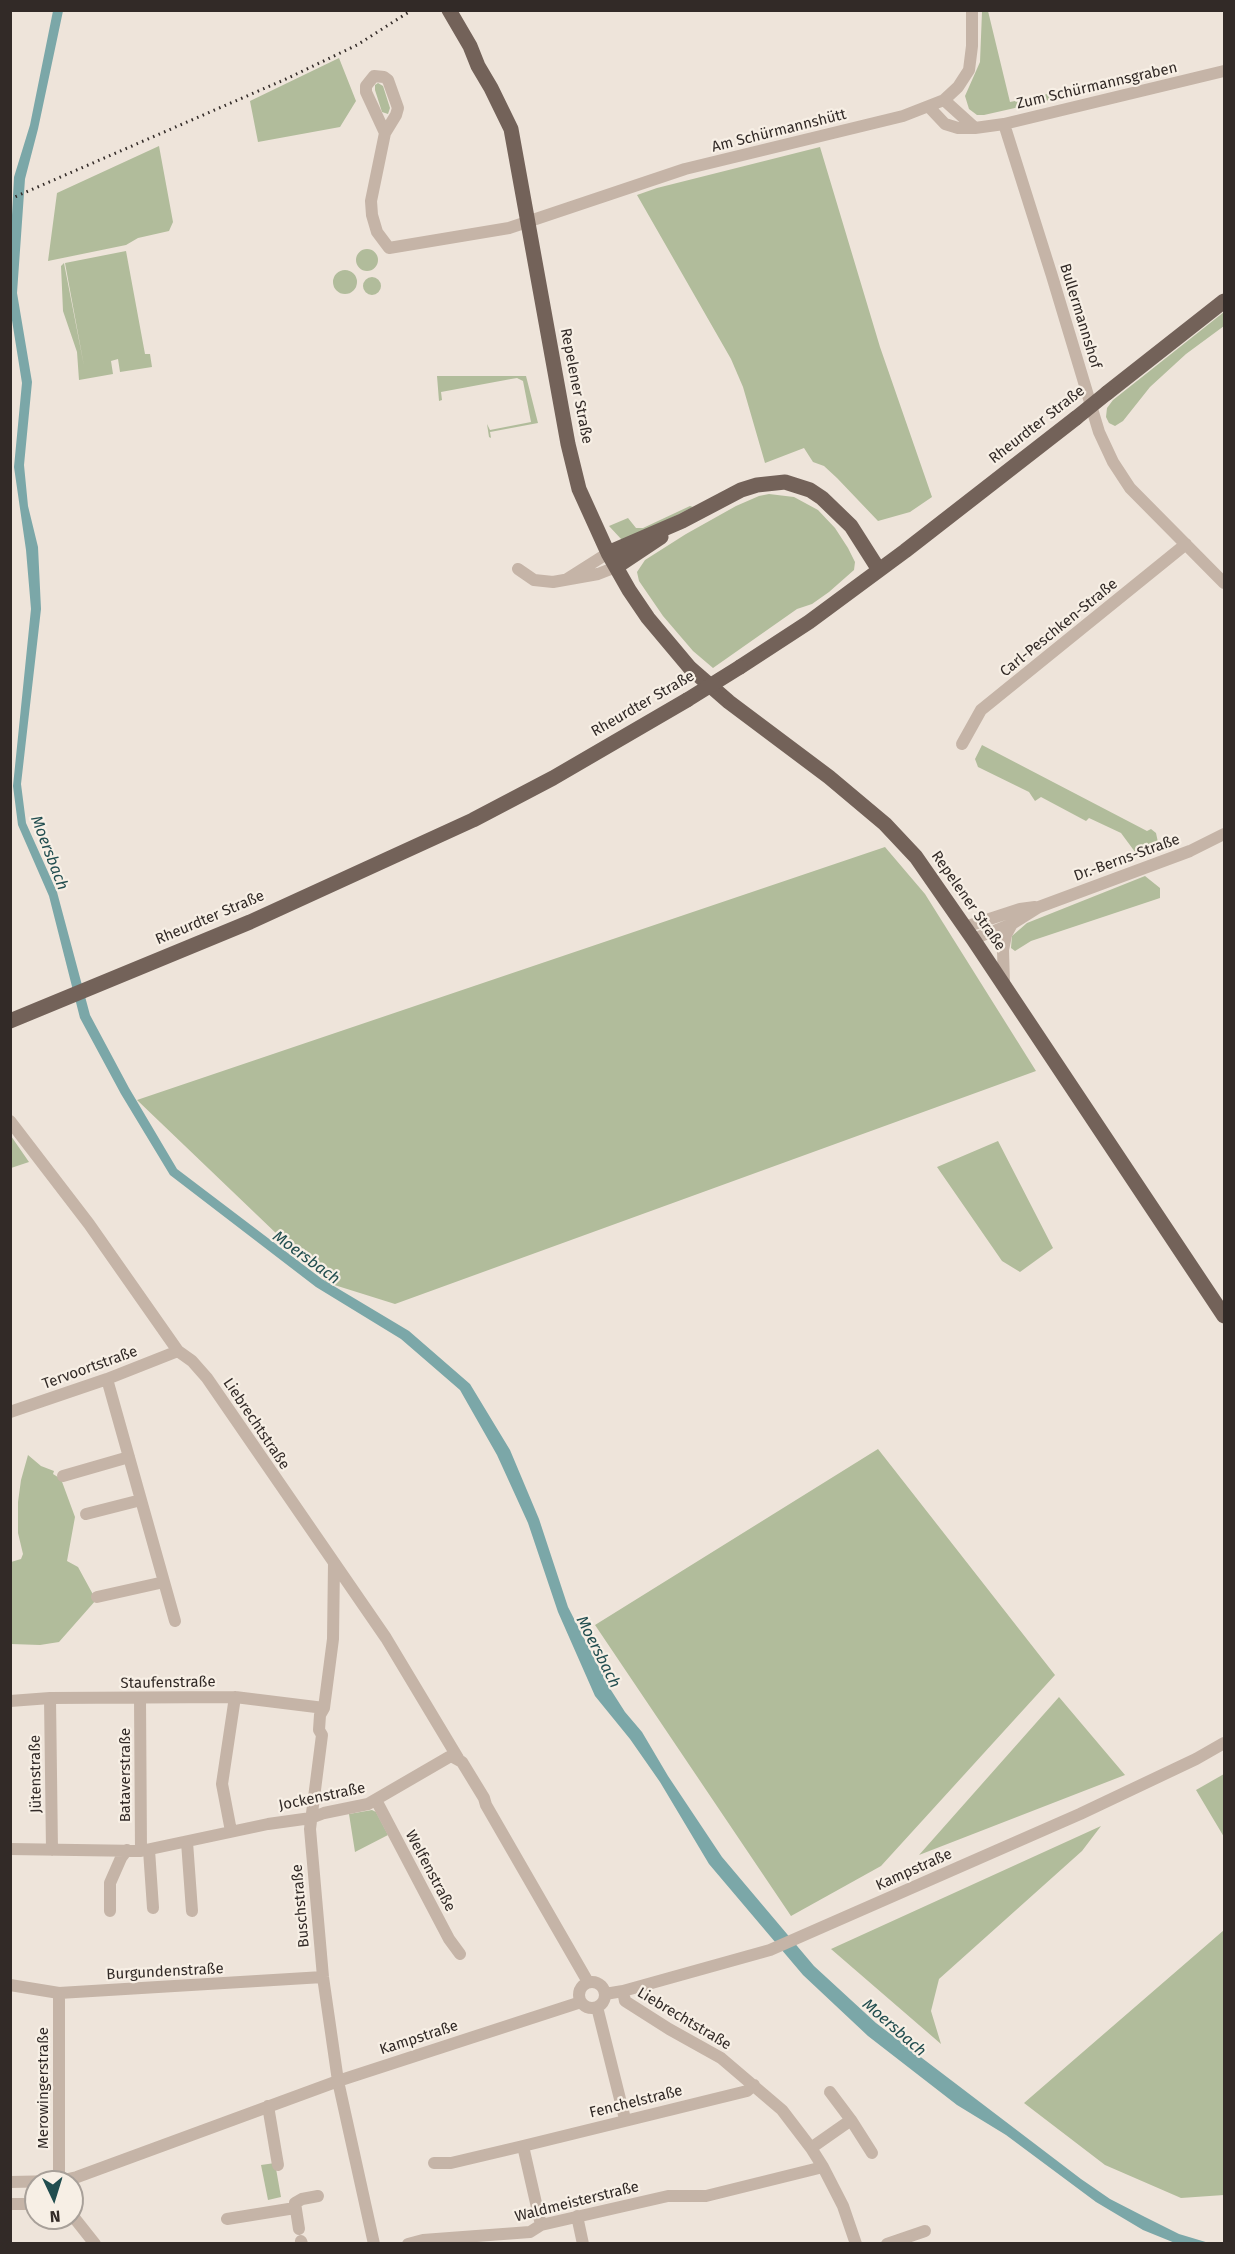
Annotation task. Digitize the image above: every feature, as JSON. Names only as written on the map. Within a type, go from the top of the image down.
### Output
[{"type":"main road","name":"Repelener Straße","points":[[436,10],[492,88],[511,129],[568,444],[579,489],[612,560],[648,618],[690,668],[729,702],[830,777],[885,824],[916,857],[1224,1316]]},
{"type":"main road","name":"Repelener Straße","points":[[449,10],[470,46],[478,66]]},
{"type":"main road","name":"Rheurdter Straße","points":[[10,1021],[261,917],[472,820],[553,778],[687,700],[809,622],[879,570],[1224,301]]},
{"type":"main road","points":[[612,560],[741,490],[757,485],[785,482],[798,485],[822,498],[851,526],[879,570]]},
{"type":"street","name":"Am Schürmannshütt","points":[[528,220],[685,170],[903,116],[944,100],[958,87],[969,70],[972,10]]},
{"type":"street","name":"Zum Schürmannsgraben","points":[[929,107],[945,124],[958,128],[975,128],[1004,124],[1224,71]]},
{"type":"street","points":[[944,100],[975,128]]},
{"type":"street","name":"Bullermannshof","points":[[1004,124],[1099,432],[1113,462],[1130,489],[1224,583]]},
{"type":"street","points":[[385,133],[371,201],[376,232],[389,248],[508,228],[528,220]]},
{"type":"street","name":"Carl-Peschken-Straße","points":[[962,744],[981,710],[1186,544]]},
{"type":"street","points":[[518,569],[534,580],[564,581],[598,574],[612,560]]},
{"type":"street","name":"Dr.-Berns-Straße","points":[[969,933],[1012,924],[1040,907],[1182,854],[1224,834]]},
{"type":"street","name":"Dr.-Berns-Straße","points":[[969,933],[976,922],[1020,909],[1040,907]]},
{"type":"street","points":[[1004,985],[1003,950],[1006,935],[1012,924]]},
{"type":"street","name":"Liebrechtstraße","points":[[10,1121],[89,1224],[178,1351],[192,1361],[207,1378],[386,1638],[455,1757],[484,1798],[486,1806],[588,1982]]},
{"type":"street","name":"Tervoortstraße","points":[[10,1412],[107,1379],[178,1351]]},
{"type":"street","points":[[107,1379],[175,1621]]},
{"type":"street","points":[[63,1476],[129,1457]]},
{"type":"street","points":[[86,1514],[141,1500]]},
{"type":"street","name":"Buschstraße","points":[[334,1563],[333,1639],[324,1708],[320,1715],[319,1730],[322,1736],[310,1829],[323,1977],[338,2080],[375,2244]]},
{"type":"street","points":[[97,1597],[164,1582]]},
{"type":"street","points":[[231,1831],[222,1784],[235,1697]]},
{"type":"street","name":"Staufenstraße","points":[[10,1701],[50,1698],[235,1697],[324,1708]]},
{"type":"street","name":"Jütenstraße","points":[[50,1698],[52,1850]]},
{"type":"street","name":"Bataverstraße","points":[[140,1698],[145,1850]]},
{"type":"street","name":"Kampstraße","points":[[605,1994],[623,1992],[770,1950],[1089,1810],[1196,1760],[1224,1743]]},
{"type":"street","name":"Jockenstraße","points":[[10,1849],[145,1850],[231,1831],[311,1818],[376,1800],[449,1757],[455,1757]]},
{"type":"street","name":"Welfenstraße","points":[[376,1800],[449,1939],[460,1954]]},
{"type":"street","points":[[187,1842],[192,1911]]},
{"type":"street","points":[[145,1850],[153,1908]]},
{"type":"street","points":[[110,1911],[110,1883],[120,1858],[127,1851]]},
{"type":"street","name":"Burgundenstraße","points":[[10,1985],[59,1993],[323,1977]]},
{"type":"street","points":[[588,1982],[601,1984],[605,1994],[604,2001],[597,2007],[589,2007],[581,2002],[579,1993],[588,1982]]},
{"type":"street","name":"Liebrechtstraße","points":[[623,1992],[625,2001],[669,2029],[722,2058],[782,2110],[823,2167],[843,2206],[856,2244]]},
{"type":"street","name":"Merowingerstraße","points":[[59,1993],[59,2170]]},
{"type":"street","name":"Kampstraße","points":[[84,2174],[338,2080],[581,2002]]},
{"type":"street","points":[[597,2007],[625,2120]]},
{"type":"street","name":"Fenchelstraße","points":[[434,2163],[451,2163],[523,2146],[747,2091],[754,2085]]},
{"type":"street","points":[[830,2092],[872,2153]]},
{"type":"street","points":[[268,2106],[278,2164]]},
{"type":"street","points":[[811,2148],[851,2120]]},
{"type":"street","points":[[523,2146],[541,2225]]},
{"type":"street","name":"Waldmeisterstraße","points":[[408,2244],[423,2240],[482,2239],[530,2232],[541,2225],[577,2216],[668,2196],[706,2196],[823,2167]]},
{"type":"street","points":[[301,2238],[295,2203],[318,2196]]},
{"type":"street","points":[[227,2219],[295,2208]]},
{"type":"street","points":[[577,2216],[583,2244]]},
{"type":"street","points":[[84,2230],[95,2244]]},
{"type":"street","points":[[887,2244],[925,2231]]},
{"type":"green space","points":[[988,11],[1010,102],[1057,92],[1059,98],[984,115],[977,115],[969,109],[965,96],[980,62],[982,12]]},
{"type":"green space","points":[[339,58],[356,101],[340,127],[258,142],[250,101]]},
{"type":"green space","points":[[378,83],[383,86],[390,108],[388,114],[382,112],[375,90],[375,85]]},
{"type":"green space","points":[[159,146],[173,222],[169,231],[138,238],[126,245],[48,261],[57,193]]},
{"type":"green space","points":[[820,147],[880,347],[932,497],[910,512],[878,521],[824,466],[813,462],[804,448],[765,463],[743,387],[731,359],[637,195]]},
{"type":"green space","points":[[367,249],[375,252],[378,260],[375,268],[367,271],[359,268],[356,260],[359,252]]},
{"type":"green space","points":[[126,251],[145,354],[150,354],[152,367],[120,372],[118,359],[111,361],[113,374],[79,380],[77,352],[63,311],[61,266],[64,263],[84,366],[65,263]]},
{"type":"green space","points":[[345,270],[354,273],[357,282],[354,291],[345,294],[336,291],[333,282],[336,273]]},
{"type":"green space","points":[[372,277],[378,280],[381,286],[378,292],[372,295],[366,292],[363,286],[366,280]]},
{"type":"green space","points":[[1224,312],[1224,326],[1186,354],[1150,387],[1123,421],[1115,426],[1109,423],[1106,417],[1107,408],[1113,400]]},
{"type":"green space","points":[[437,376],[526,376],[538,423],[490,432],[491,438],[487,424],[490,430],[531,422],[523,381],[517,378],[441,392],[442,400],[439,401]]},
{"type":"green space","points":[[769,494],[794,497],[818,510],[835,528],[848,548],[855,562],[854,570],[812,604],[797,609],[713,668],[693,651],[663,616],[639,581],[637,572],[645,560],[686,534],[736,506]]},
{"type":"green space","points":[[690,506],[693,507],[622,540],[609,526],[628,518],[636,528],[643,528]]},
{"type":"green space","points":[[982,745],[1147,831],[1151,829],[1156,833],[1159,847],[1138,856],[1121,833],[1089,818],[1086,821],[1041,797],[1035,801],[1029,792],[978,767],[975,759]]},
{"type":"green space","points":[[885,847],[925,894],[1036,1071],[395,1304],[328,1283],[137,1100]]},
{"type":"green space","points":[[1145,876],[1160,888],[1160,898],[1031,941],[1015,951],[1011,948],[1012,936],[1027,923]]},
{"type":"green space","points":[[11,1136],[29,1162],[10,1168]]},
{"type":"green space","points":[[998,1141],[1053,1248],[1020,1272],[1002,1261],[937,1167]]},
{"type":"green space","points":[[878,1449],[1055,1675],[881,1866],[791,1916],[595,1625]]},
{"type":"green space","points":[[28,1455],[41,1466],[54,1471],[53,1474],[61,1479],[75,1517],[67,1561],[78,1567],[96,1600],[59,1642],[40,1645],[11,1644],[11,1562],[21,1559],[23,1554],[18,1533],[18,1502]]},
{"type":"green space","points":[[1059,1697],[1125,1775],[919,1855]]},
{"type":"green space","points":[[1224,1774],[1224,1837],[1196,1790]]},
{"type":"green space","points":[[372,1810],[376,1812],[388,1835],[355,1852],[349,1814]]},
{"type":"green space","points":[[1101,1826],[1082,1851],[939,1979],[931,2011],[941,2044],[831,1949]]},
{"type":"green space","points":[[1224,1930],[1224,2195],[1181,2198],[1105,2165],[1024,2103]]},
{"type":"green space","points":[[275,2163],[281,2197],[268,2200],[261,2165]]},
{"type":"water","name":"Moersbach","points":[[53,11],[63,11],[25,179],[17,293],[32,382],[24,465],[28,506],[38,547],[41,609],[21,784],[26,823],[57,892],[90,1015],[129,1088],[177,1169],[322,1279],[409,1331],[470,1384],[510,1450],[539,1519],[568,1607],[609,1687],[625,1712],[642,1732],[668,1776],[722,1857],[814,1966],[876,2023],[1081,2179],[1110,2199],[1179,2234],[1209,2243],[1175,2243],[1143,2230],[1096,2202],[1006,2135],[957,2105],[868,2036],[803,1975],[709,1864],[660,1782],[630,1739],[595,1696],[558,1612],[528,1523],[497,1455],[460,1390],[401,1339],[316,1287],[170,1175],[121,1094],[80,1018],[49,896],[18,825],[13,786],[31,609],[26,550],[14,467],[22,383],[11,314],[11,234],[14,177],[30,125]]},
{"type":"railway","points":[[10,199],[286,79],[357,45],[412,10]]}]
